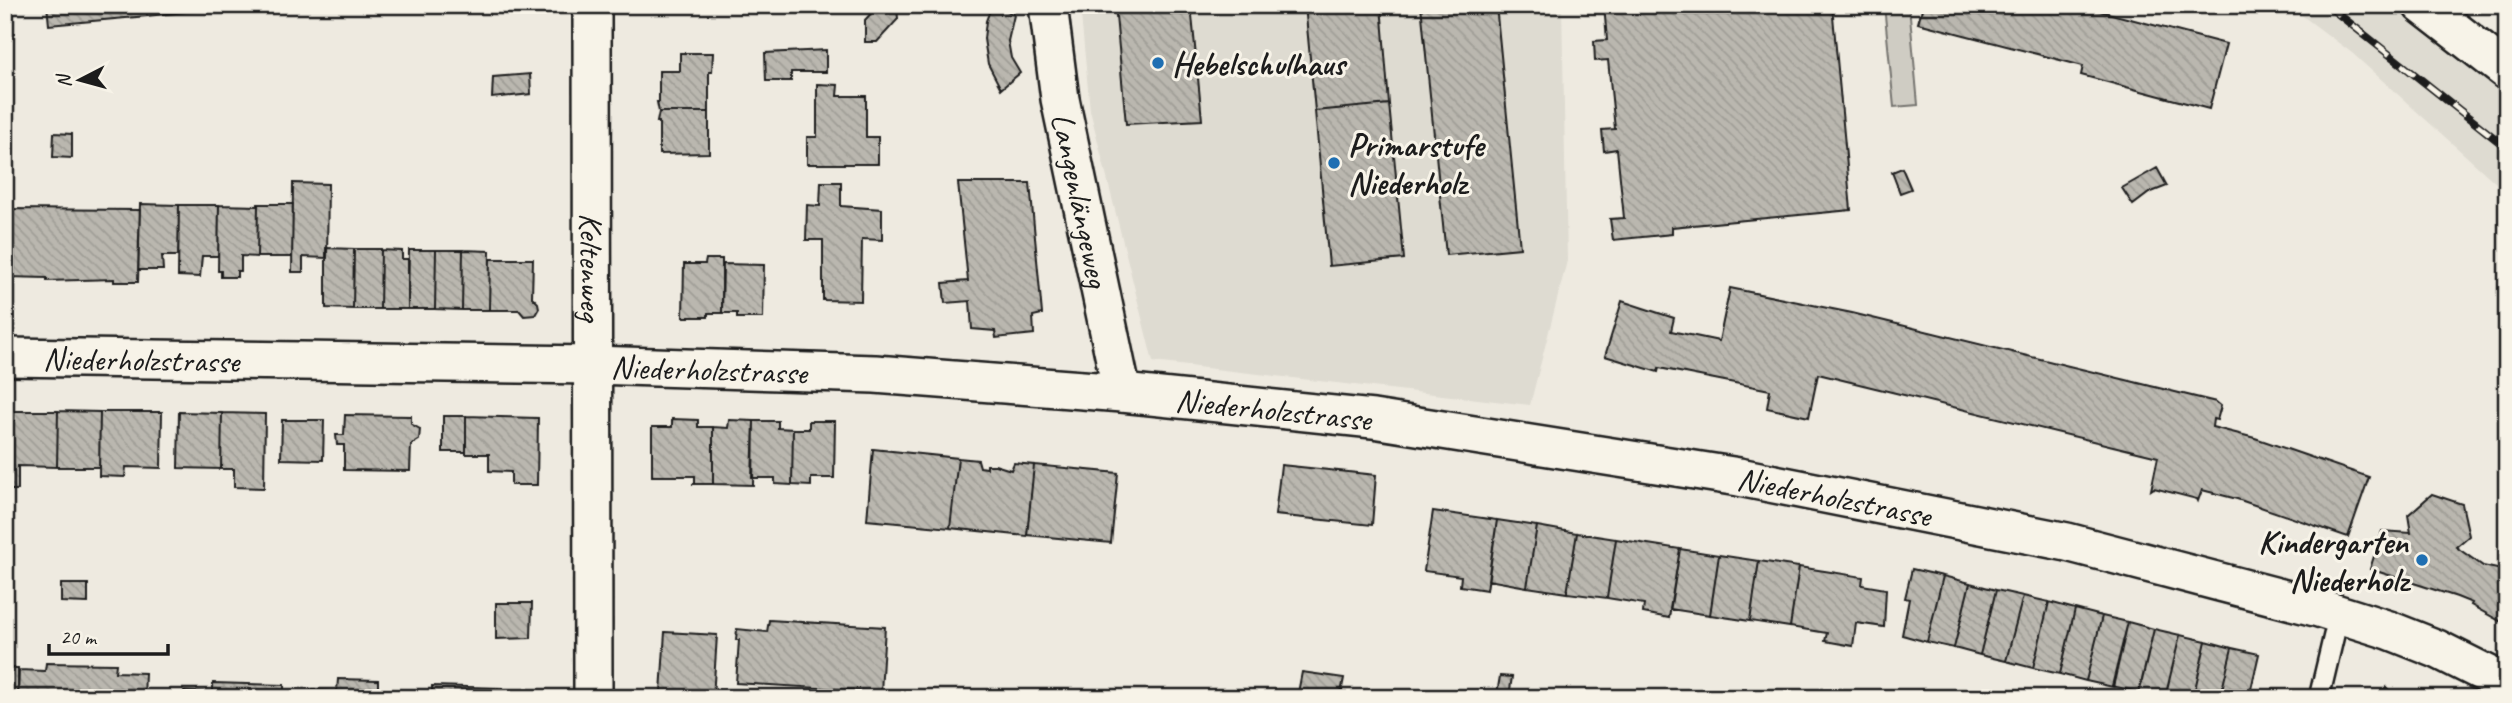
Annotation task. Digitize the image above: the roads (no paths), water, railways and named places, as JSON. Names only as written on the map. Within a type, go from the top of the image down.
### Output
[{"type":"street","name":"Keltenweg","points":[[592,5],[593,698]]},
{"type":"street","name":"Langenlängeweg","points":[[1048,5],[1060,99],[1122,393]]},
{"type":"street","points":[[2422,5],[2507,71]]},
{"type":"street","name":"Niederholzstrasse","points":[[5,357],[593,365],[875,374],[1122,393],[1373,419],[1739,477],[2067,542],[2339,614],[2389,630],[2437,649],[2487,674],[2507,688]]},
{"type":"lane","points":[[2319,698],[2339,614]]},
{"type":"railway","points":[[2327,5],[2507,148]]},
{"type":"place","name":"Hebelschulhaus","points":[[1158,63]]},
{"type":"place","name":"Primarstufe Niederholz","points":[[1334,163]]},
{"type":"place","name":"Kindergarten Niederholz","points":[[2422,560]]}]
